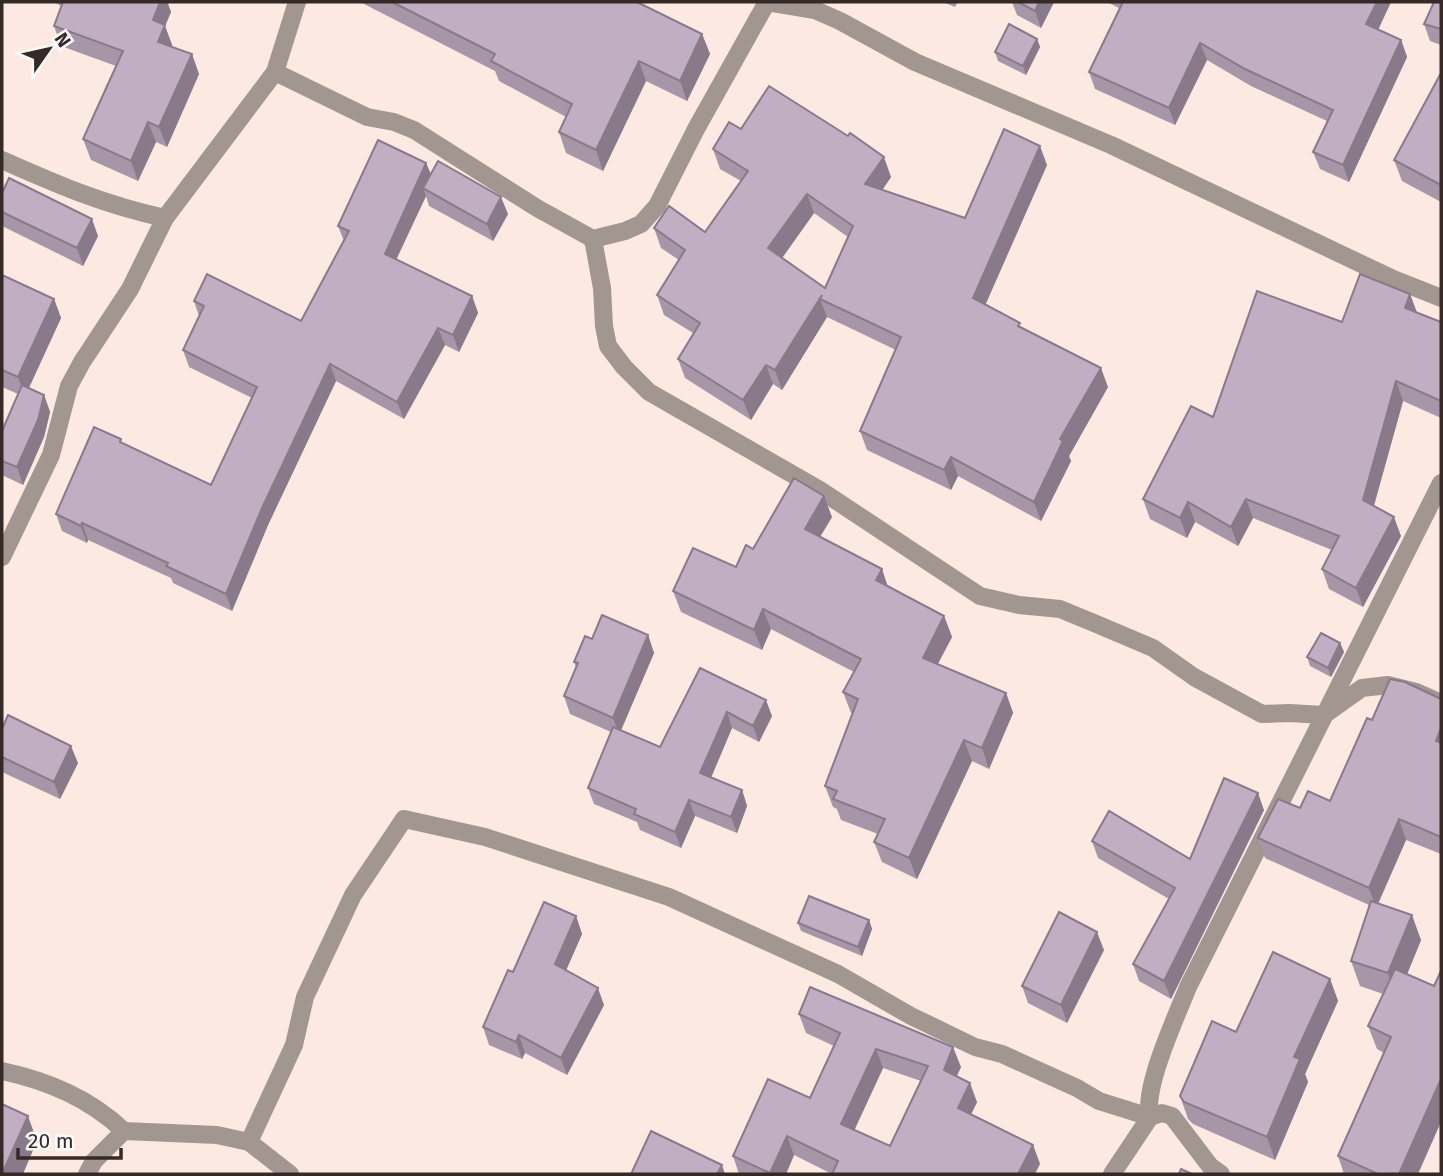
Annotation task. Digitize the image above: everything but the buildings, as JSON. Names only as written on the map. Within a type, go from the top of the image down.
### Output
[{"type":"street","points":[[2,557],[51,455],[69,386],[130,289],[165,218],[275,72],[297,2]]},
{"type":"street","points":[[275,72],[367,117],[394,122],[414,130],[537,208],[593,239],[641,224],[657,206],[696,129],[767,2],[815,10],[841,21],[915,62],[1111,145],[1391,278],[1441,299]]},
{"type":"street","points":[[2,160],[72,191],[122,209],[165,218]]},
{"type":"street","points":[[593,239],[608,346],[649,392],[820,490],[980,596],[1019,605],[1060,609],[1094,623],[1153,649],[1195,677],[1262,715],[1324,715],[1362,688],[1388,685],[1416,692],[1441,703]]},
{"type":"street","points":[[1112,1174],[1153,1112],[1164,1047],[1188,987],[1441,482]]},
{"type":"street","points":[[249,1142],[294,1045],[306,997],[353,895],[404,818],[485,837],[669,897],[838,974],[911,1016],[975,1047],[1002,1054],[1077,1088],[1098,1101],[1172,1116],[1210,1166],[1221,1174]]},
{"type":"street","points":[[2,1071],[55,1086],[83,1099],[124,1131],[216,1135],[249,1142],[290,1174]]},
{"type":"street","points":[[87,1174],[94,1161],[124,1131]]}]
